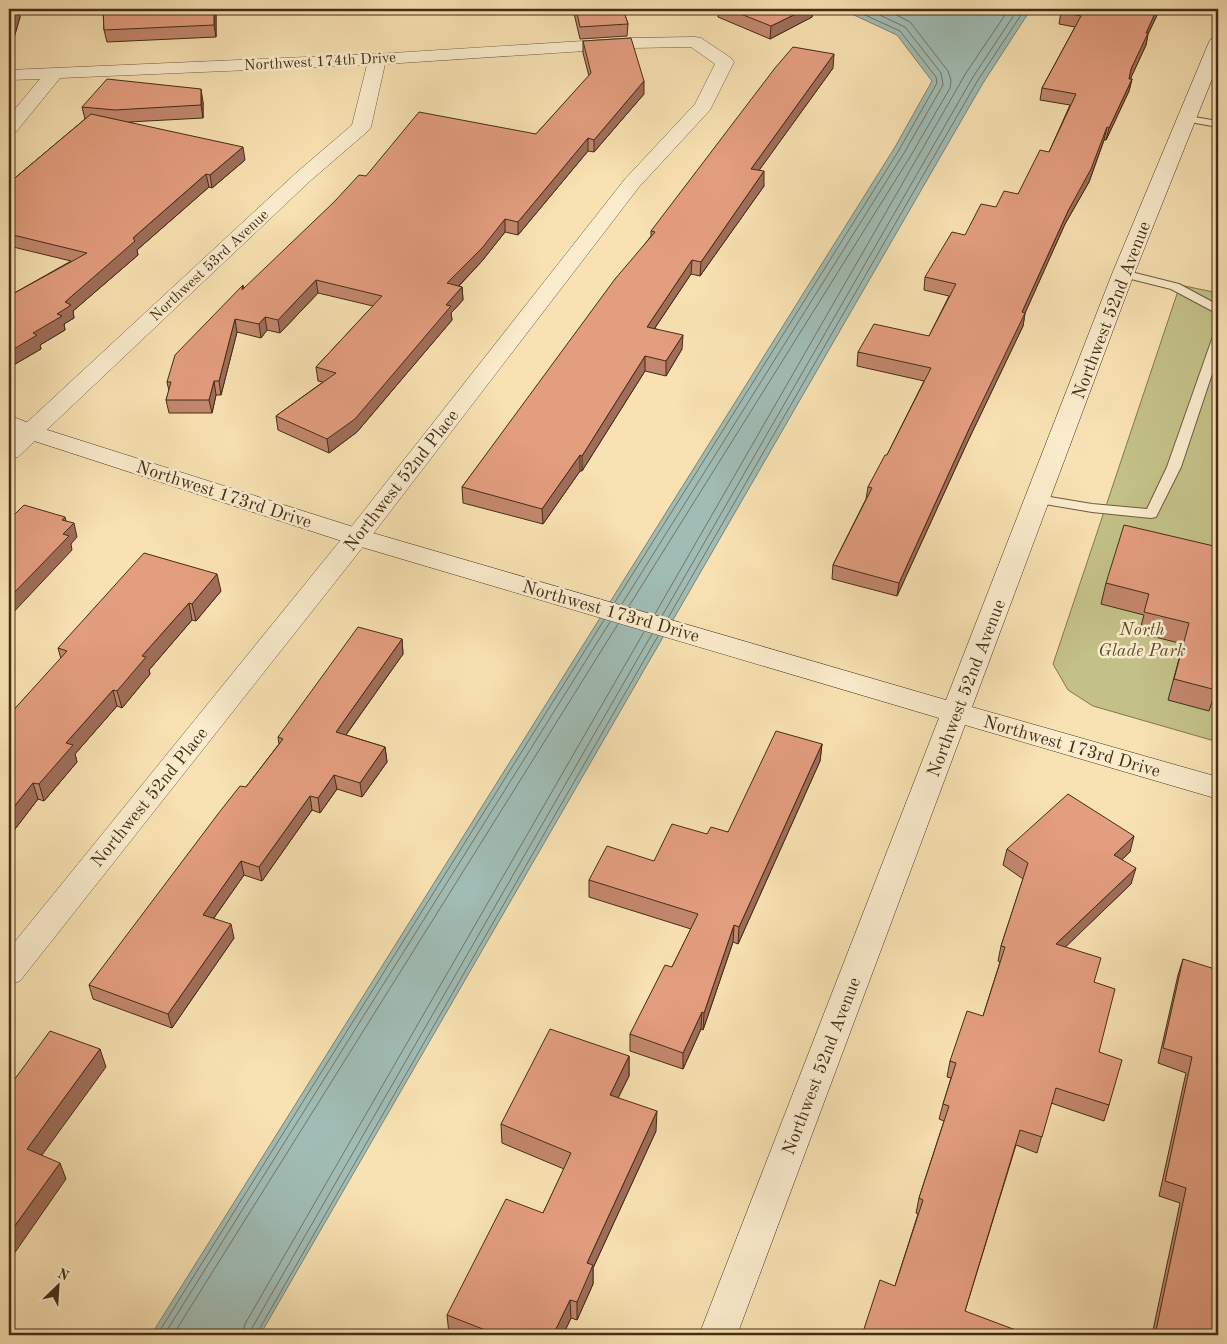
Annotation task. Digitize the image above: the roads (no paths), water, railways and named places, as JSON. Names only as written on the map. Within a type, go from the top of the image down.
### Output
[{"type":"street","name":"Northwest 52nd Place","points":[[9,972],[358,537],[632,183],[703,106],[725,62],[695,42],[632,43]]},
{"type":"street","name":"Northwest 52nd Avenue","points":[[718,1335],[1123,274],[1218,42]]},
{"type":"street","name":"Northwest 174th Drive","points":[[9,76],[377,59],[632,43]]},
{"type":"street","name":"Northwest 53rd Avenue","points":[[9,452],[19,427],[361,127],[377,59]]},
{"type":"street","points":[[9,128],[55,73]]},
{"type":"street","name":"Northwest 173rd Drive","points":[[19,427],[358,537],[1218,788]]},
{"type":"lane","points":[[1188,119],[1218,124]]},
{"type":"lane","points":[[1123,274],[1175,286],[1218,310]]},
{"type":"lane","points":[[1038,499],[1092,508],[1151,514],[1174,467],[1218,339]]},
{"type":"water","points":[[841,9],[1031,9],[983,83],[260,1335],[151,1335],[895,147],[932,81],[897,35]]},
{"type":"park label","name":"North Glade Park","points":[[1142,639]]}]
